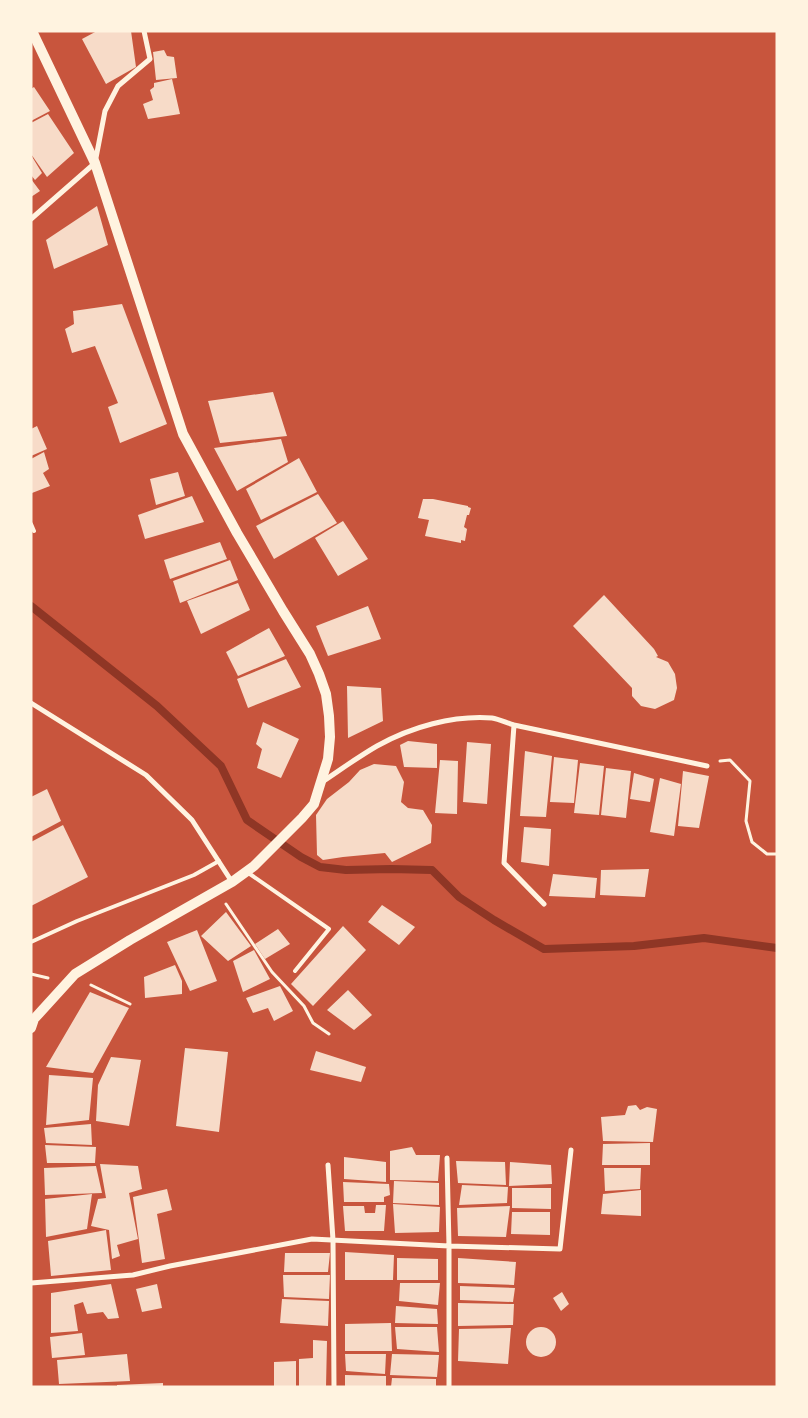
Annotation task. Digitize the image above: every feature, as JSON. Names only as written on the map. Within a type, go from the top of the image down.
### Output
[{"type":"main road","points":[[31,1028],[34,1019],[72,976],[251,869],[314,804],[328,759],[330,737],[326,694],[310,654],[237,533],[183,434],[95,163],[32,31]]},
{"type":"street","points":[[31,219],[95,163],[105,111],[118,86],[150,60],[144,31]]},
{"type":"street","points":[[31,703],[146,775],[192,820],[232,882]]},
{"type":"street","points":[[321,782],[375,747],[397,736],[420,727],[444,721],[469,718],[494,718],[514,725],[708,766]]},
{"type":"street","points":[[514,725],[504,863],[544,904]]},
{"type":"street","points":[[31,1283],[133,1275],[170,1266],[312,1239],[560,1249],[571,1150]]},
{"type":"street","points":[[448,1158],[449,1387]]},
{"type":"street","points":[[328,1165],[333,1240],[334,1387]]},
{"type":"lane","points":[[31,524],[34,531]]},
{"type":"lane","points":[[31,942],[78,921],[194,875],[219,861]]},
{"type":"lane","points":[[251,869],[329,929],[295,970]]},
{"type":"path","points":[[708,766],[720,761],[730,760],[750,781],[746,821],[752,842],[767,854],[777,854]]},
{"type":"path","points":[[217,891],[272,972],[304,1006],[313,1023],[329,1034]]},
{"type":"path","points":[[31,974],[49,978]]},
{"type":"path","points":[[72,976],[130,1004]]},
{"type":"building","points":[[97,31],[131,31],[136,67],[106,84],[82,39]]},
{"type":"building","points":[[164,50],[167,56],[174,57],[177,78],[156,80],[153,52]]},
{"type":"building","points":[[172,79],[180,114],[148,119],[143,104],[153,100],[150,90],[154,87],[154,83]]},
{"type":"building","points":[[34,87],[50,111],[31,121],[31,89]]},
{"type":"building","points":[[48,114],[74,153],[47,177],[31,154],[31,123]]},
{"type":"building","points":[[31,155],[42,173],[35,180],[31,175]]},
{"type":"building","points":[[31,179],[40,191],[31,197]]},
{"type":"building","points":[[97,206],[108,245],[54,269],[46,240]]},
{"type":"building","points":[[122,304],[167,424],[120,443],[108,407],[118,403],[95,346],[72,353],[65,329],[74,324],[73,311]]},
{"type":"building","points":[[273,392],[287,436],[220,443],[208,401]]},
{"type":"building","points":[[37,426],[47,449],[31,456],[31,429]]},
{"type":"building","points":[[281,439],[288,462],[237,491],[214,448]]},
{"type":"building","points":[[44,452],[49,469],[43,473],[50,486],[32,493],[31,459]]},
{"type":"building","points":[[299,458],[317,492],[261,520],[246,489]]},
{"type":"building","points":[[178,472],[185,496],[156,505],[150,479]]},
{"type":"building","points":[[318,494],[337,523],[274,559],[256,526]]},
{"type":"building","points":[[192,496],[204,522],[145,539],[138,515]]},
{"type":"building","points":[[423,499],[433,499],[471,508],[464,527],[467,529],[465,541],[461,540],[461,543],[425,536],[429,520],[418,518]]},
{"type":"building","points":[[343,521],[368,559],[338,576],[315,538]]},
{"type":"building","points":[[220,542],[227,559],[170,579],[164,560]]},
{"type":"building","points":[[230,560],[238,580],[180,603],[173,581]]},
{"type":"building","points":[[238,583],[250,610],[201,634],[187,601]]},
{"type":"building","points":[[604,595],[654,649],[658,656],[656,657],[668,662],[675,674],[677,688],[674,700],[655,709],[641,706],[632,696],[632,688],[573,626]]},
{"type":"building","points":[[368,606],[381,639],[328,656],[316,626]]},
{"type":"building","points":[[269,628],[285,656],[238,676],[226,652]]},
{"type":"building","points":[[286,659],[301,687],[248,708],[237,679]]},
{"type":"building","points":[[347,686],[381,688],[383,721],[348,738]]},
{"type":"building","points":[[263,722],[299,739],[281,778],[257,768],[262,749],[256,744]]},
{"type":"building","points":[[408,741],[437,744],[437,768],[404,767],[400,745]]},
{"type":"building","points":[[467,742],[491,744],[487,804],[463,802]]},
{"type":"building","points":[[525,751],[552,756],[546,817],[520,816]]},
{"type":"building","points":[[554,757],[578,760],[574,803],[550,802]]},
{"type":"building","points":[[440,760],[458,761],[457,814],[435,813]]},
{"type":"building","points":[[580,763],[604,766],[599,815],[574,813]]},
{"type":"building","points":[[374,764],[396,766],[404,782],[401,802],[408,808],[423,810],[432,825],[431,843],[392,862],[385,853],[323,860],[317,855],[316,815],[327,799],[349,782],[360,770]]},
{"type":"building","points":[[606,768],[631,771],[626,818],[601,815]]},
{"type":"building","points":[[683,771],[709,776],[699,828],[678,826]]},
{"type":"building","points":[[634,773],[654,779],[650,802],[630,799]]},
{"type":"building","points":[[660,778],[681,784],[674,836],[650,832]]},
{"type":"building","points":[[47,789],[61,821],[31,837],[31,797]]},
{"type":"building","points":[[63,825],[88,877],[31,906],[31,842]]},
{"type":"building","points":[[524,827],[551,829],[549,866],[521,862]]},
{"type":"building","points":[[649,869],[645,897],[600,895],[601,870]]},
{"type":"building","points":[[553,874],[597,878],[595,898],[549,896]]},
{"type":"building","points":[[382,905],[415,927],[399,945],[368,922]]},
{"type":"building","points":[[226,912],[251,946],[228,961],[201,936]]},
{"type":"building","points":[[343,926],[366,950],[313,1006],[291,984]]},
{"type":"building","points":[[278,929],[290,944],[265,959],[255,944]]},
{"type":"building","points":[[197,930],[217,981],[190,991],[167,942]]},
{"type":"building","points":[[254,950],[270,979],[243,992],[233,961]]},
{"type":"building","points":[[175,965],[182,981],[182,994],[145,998],[144,977]]},
{"type":"building","points":[[280,986],[293,1011],[274,1021],[268,1008],[253,1013],[246,998]]},
{"type":"building","points":[[348,990],[372,1015],[354,1030],[327,1010]]},
{"type":"building","points":[[90,992],[129,1008],[93,1073],[46,1067]]},
{"type":"building","points":[[185,1048],[228,1052],[219,1132],[176,1126]]},
{"type":"building","points":[[316,1051],[366,1067],[361,1082],[310,1070]]},
{"type":"building","points":[[111,1057],[141,1060],[129,1126],[96,1121],[98,1085]]},
{"type":"building","points":[[49,1075],[93,1078],[89,1120],[46,1125]]},
{"type":"building","points":[[636,1105],[640,1110],[647,1107],[657,1109],[653,1142],[603,1141],[601,1117],[625,1115],[628,1106]]},
{"type":"building","points":[[91,1124],[92,1145],[46,1143],[44,1128]]},
{"type":"building","points":[[650,1143],[650,1165],[602,1165],[603,1144]]},
{"type":"building","points":[[45,1145],[96,1147],[95,1163],[47,1163]]},
{"type":"building","points":[[412,1147],[416,1155],[440,1155],[438,1181],[390,1180],[390,1151]]},
{"type":"building","points":[[344,1157],[386,1162],[386,1182],[344,1179]]},
{"type":"building","points":[[456,1161],[505,1162],[506,1185],[458,1183]]},
{"type":"building","points":[[510,1162],[551,1165],[552,1184],[509,1186]]},
{"type":"building","points":[[100,1164],[138,1166],[142,1189],[129,1193],[138,1239],[117,1245],[120,1256],[112,1259],[109,1230],[91,1226],[98,1199],[106,1198]]},
{"type":"building","points":[[96,1166],[102,1193],[45,1195],[44,1168]]},
{"type":"building","points":[[604,1168],[641,1168],[640,1189],[605,1191]]},
{"type":"building","points":[[394,1181],[439,1183],[439,1205],[393,1203]]},
{"type":"building","points":[[343,1182],[389,1184],[390,1195],[384,1197],[384,1202],[344,1202]]},
{"type":"building","points":[[462,1185],[508,1187],[507,1203],[459,1205]]},
{"type":"building","points":[[512,1188],[551,1188],[551,1209],[512,1208]]},
{"type":"building","points":[[167,1189],[172,1210],[157,1214],[165,1259],[142,1263],[133,1197]]},
{"type":"building","points":[[641,1190],[641,1216],[601,1214],[603,1194]]},
{"type":"building","points":[[92,1194],[87,1229],[46,1237],[45,1199]]},
{"type":"building","points":[[393,1204],[440,1207],[439,1232],[395,1233]]},
{"type":"building","points":[[376,1205],[386,1205],[384,1231],[345,1231],[343,1206],[364,1206],[365,1213],[375,1213]]},
{"type":"building","points":[[510,1206],[506,1237],[458,1236],[457,1208]]},
{"type":"building","points":[[512,1212],[550,1212],[550,1235],[511,1234]]},
{"type":"building","points":[[106,1230],[111,1270],[51,1276],[48,1241]]},
{"type":"building","points":[[345,1252],[394,1255],[393,1280],[345,1280]]},
{"type":"building","points":[[285,1253],[330,1253],[328,1272],[284,1272]]},
{"type":"building","points":[[397,1258],[438,1259],[438,1280],[397,1280]]},
{"type":"building","points":[[458,1258],[516,1262],[514,1285],[458,1283]]},
{"type":"building","points":[[283,1275],[330,1275],[329,1299],[284,1297]]},
{"type":"building","points":[[400,1283],[440,1283],[438,1305],[399,1301]]},
{"type":"building","points":[[111,1284],[119,1318],[108,1319],[103,1312],[87,1314],[83,1302],[74,1305],[78,1331],[51,1333],[51,1293]]},
{"type":"building","points":[[157,1284],[162,1308],[142,1312],[136,1289]]},
{"type":"building","points":[[460,1286],[515,1288],[513,1302],[460,1300]]},
{"type":"building","points":[[562,1292],[569,1304],[561,1311],[553,1298]]},
{"type":"building","points":[[282,1299],[329,1301],[328,1326],[280,1323]]},
{"type":"building","points":[[458,1303],[514,1304],[513,1325],[458,1326]]},
{"type":"building","points":[[396,1306],[437,1309],[438,1324],[395,1323]]},
{"type":"building","points":[[391,1323],[392,1351],[345,1351],[345,1324]]},
{"type":"building","points":[[395,1327],[437,1327],[439,1352],[397,1349]]},
{"type":"building","points":[[541,1327],[552,1331],[556,1342],[552,1353],[541,1357],[530,1353],[526,1342],[530,1331]]},
{"type":"building","points":[[511,1328],[508,1364],[458,1361],[459,1329]]},
{"type":"building","points":[[82,1333],[85,1355],[52,1358],[50,1337]]},
{"type":"building","points":[[313,1340],[327,1341],[326,1387],[299,1387],[299,1359],[313,1358]]},
{"type":"building","points":[[127,1354],[130,1381],[59,1384],[57,1360]]},
{"type":"building","points":[[345,1354],[386,1354],[385,1374],[346,1371]]},
{"type":"building","points":[[392,1354],[439,1355],[437,1377],[390,1375]]},
{"type":"building","points":[[296,1361],[296,1387],[274,1387],[274,1362]]},
{"type":"building","points":[[345,1375],[386,1376],[386,1387],[345,1387]]},
{"type":"building","points":[[392,1378],[436,1379],[436,1387],[391,1387]]},
{"type":"building","points":[[163,1383],[163,1387],[117,1387],[117,1385]]},
{"type":"waterway","points":[[31,606],[157,706],[221,766],[247,820],[301,857],[320,867],[346,870],[432,870],[459,897],[544,949],[634,946],[704,938],[777,948]]}]
